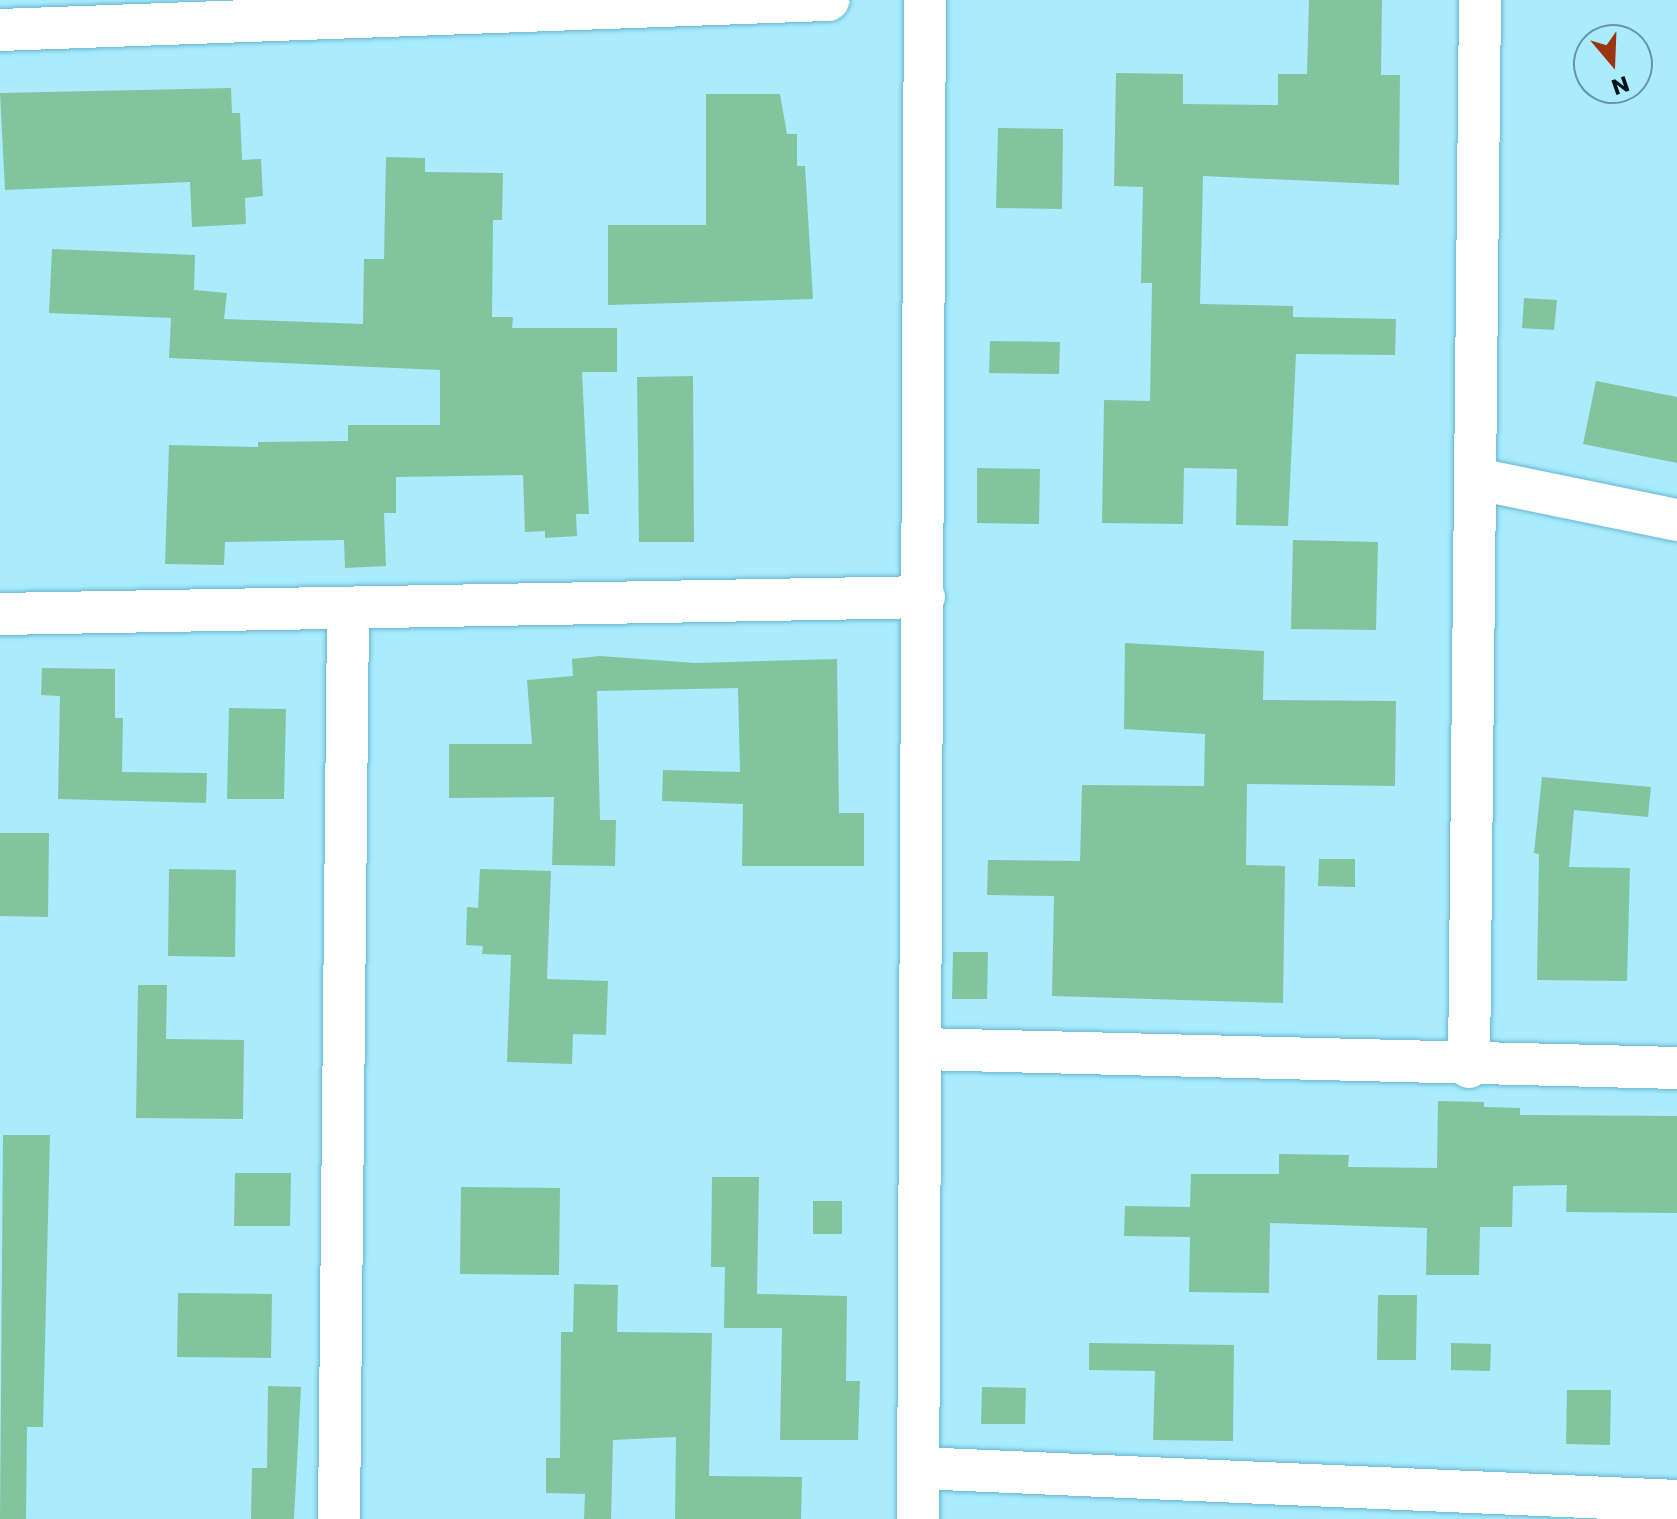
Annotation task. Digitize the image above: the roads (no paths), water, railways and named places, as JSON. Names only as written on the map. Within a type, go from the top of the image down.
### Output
[{"type":"street","points":[[0,30],[335,11],[828,0]]},
{"type":"street","points":[[918,1519],[925,0]]},
{"type":"street","points":[[1469,1067],[1480,0]]},
{"type":"street","points":[[1477,479],[1677,520]]},
{"type":"street","points":[[0,614],[924,597]]},
{"type":"street","points":[[339,1519],[348,609]]},
{"type":"street","points":[[922,1049],[1469,1067],[1677,1068]]},
{"type":"street","points":[[919,1468],[1677,1501]]}]
